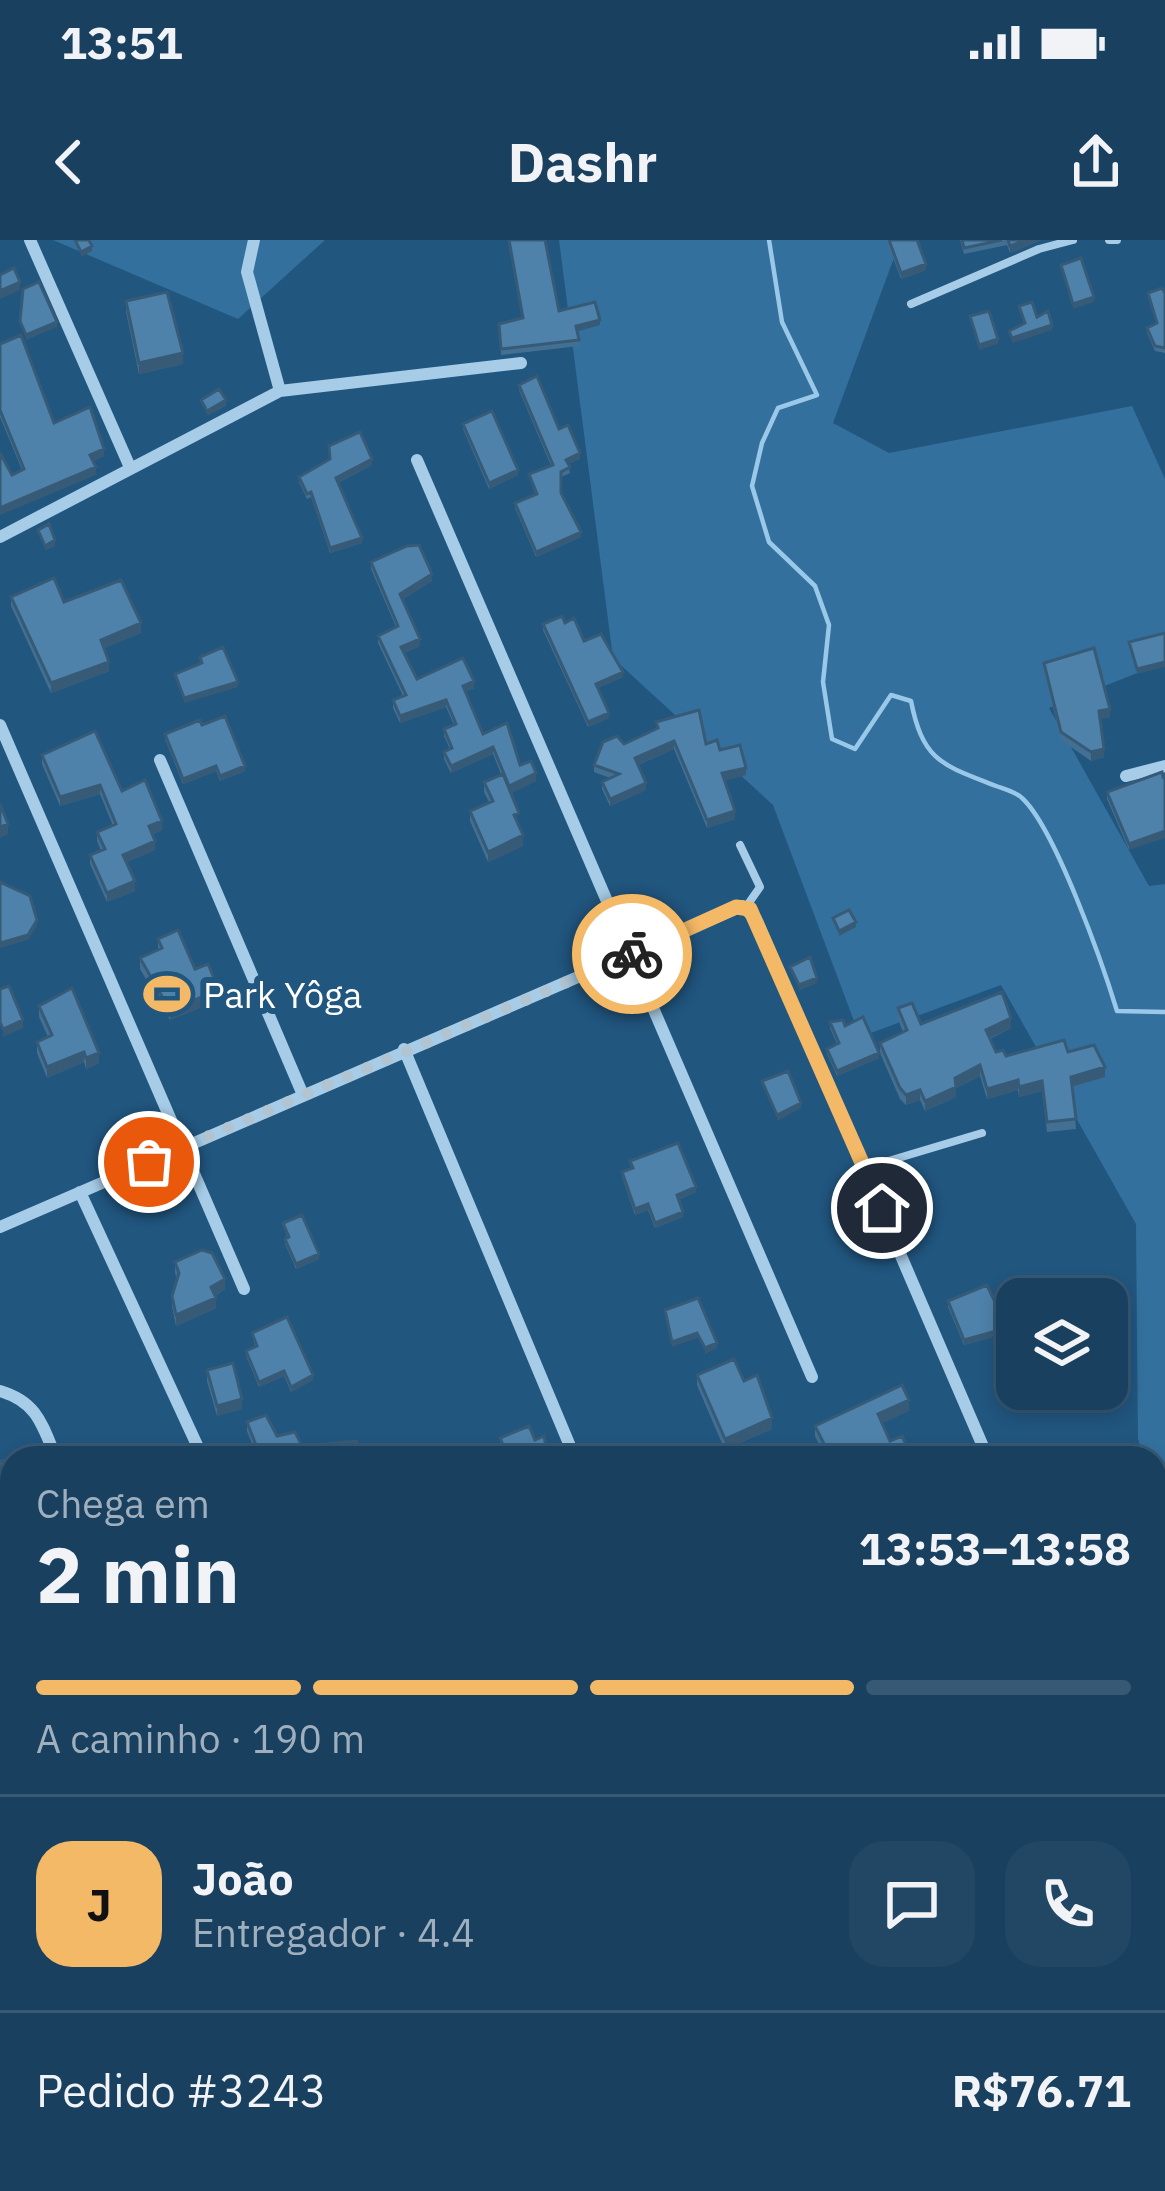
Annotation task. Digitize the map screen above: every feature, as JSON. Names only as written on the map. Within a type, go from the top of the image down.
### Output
[{"type":"street","points":[[30,240],[129,466]]},
{"type":"street","points":[[254,240],[247,272],[280,391]]},
{"type":"street","points":[[0,537],[280,391],[521,363]]},
{"type":"street","points":[[417,460],[812,1377]]},
{"type":"street","points":[[0,725],[244,1289]]},
{"type":"street","points":[[160,760],[303,1095]]},
{"type":"street","points":[[1126,776],[1165,766]]},
{"type":"street","points":[[0,1226],[404,1049],[746,907],[865,1168],[983,1446]]},
{"type":"street","points":[[404,1049],[569,1446]]},
{"type":"street","points":[[80,1192],[197,1446]]},
{"type":"street","points":[[0,1391],[27,1400],[37,1411],[51,1446]]},
{"type":"lane","points":[[911,304],[1039,249],[1073,240]]},
{"type":"lane","points":[[740,845],[760,887],[746,907]]},
{"type":"lane","points":[[865,1168],[982,1133]]},
{"type":"shaded area","points":[[53,240],[325,240],[238,319]]},
{"type":"shaded area","points":[[559,240],[888,240],[895,255],[833,423],[889,453],[1132,406],[1165,479],[1165,662],[1049,708],[1149,886],[1165,884],[1165,1446],[1140,1446],[1138,1439],[1136,1224],[1001,985],[860,1037],[773,805],[613,658]]},
{"type":"building","points":[[75,240],[89,240],[92,246],[81,252]]},
{"type":"building","points":[[509,240],[545,240],[559,311],[595,302],[600,320],[576,326],[579,340],[501,349],[499,324],[523,318]]},
{"type":"building","points":[[889,240],[917,240],[926,264],[901,273]]},
{"type":"building","points":[[962,240],[1002,240],[964,248]]},
{"type":"building","points":[[1081,258],[1094,297],[1073,304],[1061,265]]},
{"type":"building","points":[[14,268],[20,282],[0,291],[0,275]]},
{"type":"building","points":[[39,282],[57,322],[26,335],[20,321],[23,289]]},
{"type":"building","points":[[1162,288],[1165,348],[1155,346],[1147,328],[1157,323],[1148,293]]},
{"type":"building","points":[[167,292],[183,353],[139,363],[126,301]]},
{"type":"building","points":[[1032,302],[1037,317],[1048,311],[1052,325],[1012,338],[1009,331],[1025,323],[1019,306]]},
{"type":"building","points":[[989,311],[998,339],[979,345],[970,316]]},
{"type":"building","points":[[21,335],[54,423],[90,407],[104,449],[90,455],[96,467],[0,508],[0,453],[12,475],[24,469],[0,410],[0,344]]},
{"type":"building","points":[[537,376],[559,429],[568,425],[580,453],[566,460],[570,467],[561,472],[561,493],[581,532],[536,552],[515,503],[537,494],[529,474],[553,465],[519,385]]},
{"type":"building","points":[[219,389],[226,400],[207,411],[201,400]]},
{"type":"building","points":[[492,411],[518,470],[489,483],[463,424]]},
{"type":"building","points":[[360,432],[372,459],[336,478],[362,538],[330,548],[311,492],[307,494],[299,477],[330,459],[329,446]]},
{"type":"building","points":[[49,524],[55,540],[45,546],[38,530]]},
{"type":"building","points":[[419,545],[432,574],[400,594],[420,639],[401,647],[417,679],[463,658],[474,681],[463,686],[483,734],[507,723],[520,765],[531,761],[536,773],[509,786],[493,747],[451,766],[444,752],[452,748],[444,729],[456,724],[446,700],[400,716],[393,700],[406,695],[378,636],[398,626],[371,562]]},
{"type":"building","points":[[54,578],[64,602],[121,580],[141,623],[101,640],[109,662],[51,683],[11,597]]},
{"type":"building","points":[[562,616],[565,623],[574,618],[584,641],[601,634],[623,672],[596,684],[609,713],[588,722],[543,624]]},
{"type":"building","points":[[1165,633],[1165,662],[1137,669],[1129,642]]},
{"type":"building","points":[[223,647],[238,682],[184,698],[175,674],[202,663],[200,657]]},
{"type":"building","points":[[1094,648],[1110,709],[1099,711],[1104,749],[1091,752],[1061,732],[1044,663]]},
{"type":"building","points":[[699,710],[706,744],[717,740],[720,750],[740,745],[746,768],[722,773],[735,811],[707,820],[674,741],[635,758],[646,783],[610,799],[602,782],[619,774],[594,765],[603,742],[617,736],[624,744],[658,728],[656,722]]},
{"type":"building","points":[[225,716],[245,766],[220,776],[216,766],[183,779],[165,734]]},
{"type":"building","points":[[95,731],[122,791],[145,780],[162,821],[149,826],[155,841],[123,855],[135,881],[107,893],[90,855],[105,849],[97,832],[116,824],[100,785],[60,797],[42,755]]},
{"type":"building","points":[[1162,772],[1165,831],[1129,844],[1107,792]]},
{"type":"building","points":[[503,774],[523,835],[488,852],[470,811],[493,801],[484,782]]},
{"type":"building","points":[[0,804],[8,824],[0,827]]},
{"type":"building","points":[[0,882],[30,896],[37,920],[28,935],[0,943]]},
{"type":"building","points":[[849,910],[856,922],[839,931],[833,918]]},
{"type":"building","points":[[178,930],[195,969],[208,964],[219,990],[170,1010],[140,958],[162,948],[158,939]]},
{"type":"building","points":[[810,957],[817,978],[799,985],[790,967]]},
{"type":"building","points":[[9,986],[23,1020],[3,1029],[0,989]]},
{"type":"building","points":[[72,988],[99,1053],[86,1058],[84,1052],[47,1067],[37,1042],[52,1035],[39,1006]]},
{"type":"building","points":[[1002,992],[1011,1018],[986,1030],[996,1052],[1003,1050],[1006,1056],[1064,1040],[1068,1052],[1094,1045],[1105,1067],[1071,1077],[1076,1119],[1047,1122],[1042,1081],[1019,1087],[1018,1080],[987,1089],[980,1065],[955,1078],[956,1087],[925,1101],[920,1090],[906,1095],[900,1088],[880,1043],[907,1030],[898,1008],[912,1003],[921,1024]]},
{"type":"building","points":[[863,1017],[879,1053],[837,1071],[827,1049],[839,1043],[830,1022],[843,1020],[845,1026]]},
{"type":"building","points":[[788,1071],[801,1103],[777,1115],[762,1081]]},
{"type":"building","points":[[678,1143],[696,1187],[677,1195],[683,1212],[655,1223],[648,1204],[635,1209],[622,1172],[633,1168],[630,1161]]},
{"type":"building","points":[[302,1215],[319,1254],[296,1264],[283,1223]]},
{"type":"building","points":[[202,1250],[212,1253],[225,1279],[211,1287],[216,1298],[176,1315],[172,1296],[179,1273],[175,1262]]},
{"type":"building","points":[[987,1285],[996,1304],[996,1331],[964,1340],[948,1301]]},
{"type":"building","points":[[698,1298],[717,1343],[705,1348],[697,1333],[672,1342],[665,1310]]},
{"type":"building","points":[[287,1317],[313,1375],[291,1387],[284,1371],[259,1382],[246,1351],[257,1346],[252,1333]]},
{"type":"building","points":[[734,1359],[744,1381],[757,1375],[772,1418],[725,1439],[697,1375]]},
{"type":"building","points":[[233,1363],[242,1399],[217,1406],[207,1370]]},
{"type":"building","points":[[902,1385],[909,1400],[878,1414],[890,1441],[902,1436],[907,1446],[825,1446],[815,1426]]},
{"type":"building","points":[[266,1415],[277,1436],[295,1432],[302,1446],[256,1446],[247,1422]]},
{"type":"building","points":[[529,1426],[535,1440],[544,1436],[546,1446],[504,1446],[500,1438]]},
{"type":"building","points":[[358,1441],[345,1446],[302,1446]]},
{"type":"waterway","points":[[769,240],[782,322],[817,395],[778,408],[762,443],[752,486],[769,542],[815,586],[829,625],[823,682],[832,739],[855,749],[891,695],[911,701],[922,737],[938,758],[1017,794],[1035,814],[1077,898],[1117,1011],[1165,1012]]},
{"type":"way so far","points":[[149,1162],[632,954]]},
{"type":"place","name":"Park Yôga","points":[[167,994]]},
{"type":"route","points":[[632,954],[736,907],[750,909],[882,1208]]}]
